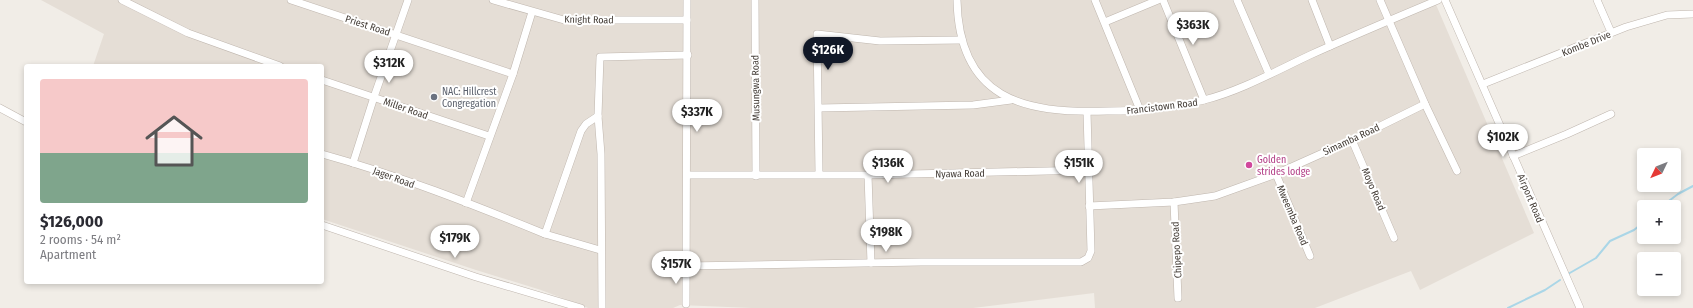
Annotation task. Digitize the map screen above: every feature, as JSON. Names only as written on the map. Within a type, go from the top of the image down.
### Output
[{"type":"street","points":[[122,0],[188,33],[269,64]]},
{"type":"street","name":"Priest Road","points":[[291,0],[513,74]]},
{"type":"street","points":[[353,163],[374,97],[408,0]]},
{"type":"street","name":"Knight Road","points":[[493,0],[564,20],[687,20]]},
{"type":"street","points":[[686,304],[688,175],[687,0]]},
{"type":"street","name":"Musungwa Road","points":[[755,0],[756,176]]},
{"type":"street","name":"Francistown Road","points":[[957,0],[962,40],[967,55],[983,79],[999,93],[1022,104],[1050,110],[1087,112],[1140,110],[1204,100],[1269,74],[1389,20],[1438,0]]},
{"type":"street","points":[[1095,0],[1140,110]]},
{"type":"street","points":[[1105,22],[1158,0]]},
{"type":"street","points":[[1163,0],[1204,100]]},
{"type":"street","points":[[1237,0],[1269,74]]},
{"type":"street","points":[[1312,0],[1330,46]]},
{"type":"street","points":[[1380,0],[1425,104],[1458,171]]},
{"type":"street","name":"Airport Road","points":[[1445,0],[1580,308]]},
{"type":"street","points":[[1597,0],[1611,32]]},
{"type":"street","points":[[466,203],[489,136],[513,74],[532,12]]},
{"type":"street","name":"Kombe Drive","points":[[1482,84],[1611,32],[1655,18],[1693,14]]},
{"type":"street","points":[[819,174],[817,34],[880,41],[962,40]]},
{"type":"street","points":[[602,308],[603,265],[600,250],[601,154],[598,116],[600,56],[688,55]]},
{"type":"street","name":"Miller Road","points":[[324,81],[489,136]]},
{"type":"street","points":[[819,108],[972,105],[1011,100]]},
{"type":"street","name":"Simamba Road","points":[[1089,206],[1174,202],[1215,196],[1276,174],[1352,140],[1425,104]]},
{"type":"street","points":[[0,108],[24,121]]},
{"type":"street","points":[[686,266],[1081,262],[1088,258],[1091,251],[1087,112]]},
{"type":"street","points":[[1513,156],[1611,114]]},
{"type":"street","points":[[545,234],[581,131],[586,124],[598,116]]},
{"type":"street","name":"Moyo Road","points":[[1352,140],[1394,238]]},
{"type":"street","name":"Jager Road","points":[[324,155],[353,163],[466,203],[545,234],[600,250]]},
{"type":"street","name":"Nyawa Road","points":[[688,175],[868,175],[1089,170]]},
{"type":"street","name":"Mweemba Road","points":[[1276,174],[1310,256]]},
{"type":"street","points":[[868,175],[871,263]]},
{"type":"street","name":"Chipepo Road","points":[[1174,202],[1178,298]]},
{"type":"street","points":[[324,226],[476,277],[581,308]]},
{"type":"shaded area","points":[[41,0],[1434,0],[1534,233],[1420,290],[1411,271],[1315,308],[1095,308],[1094,293],[973,308],[752,308],[680,305],[673,308],[588,308],[541,290],[324,220],[324,64],[94,64],[104,34]]},
{"type":"waterway","points":[[1670,200],[1693,186]]},
{"type":"waterway","points":[[1568,274],[1596,258],[1610,241],[1637,228]]},
{"type":"waterway","points":[[1508,308],[1545,290],[1560,280]]},
{"type":"place","name":"NAC: Hillcrest Congregation","points":[[434,97]]},
{"type":"place","name":"Golden strides lodge","points":[[1249,165]]}]
